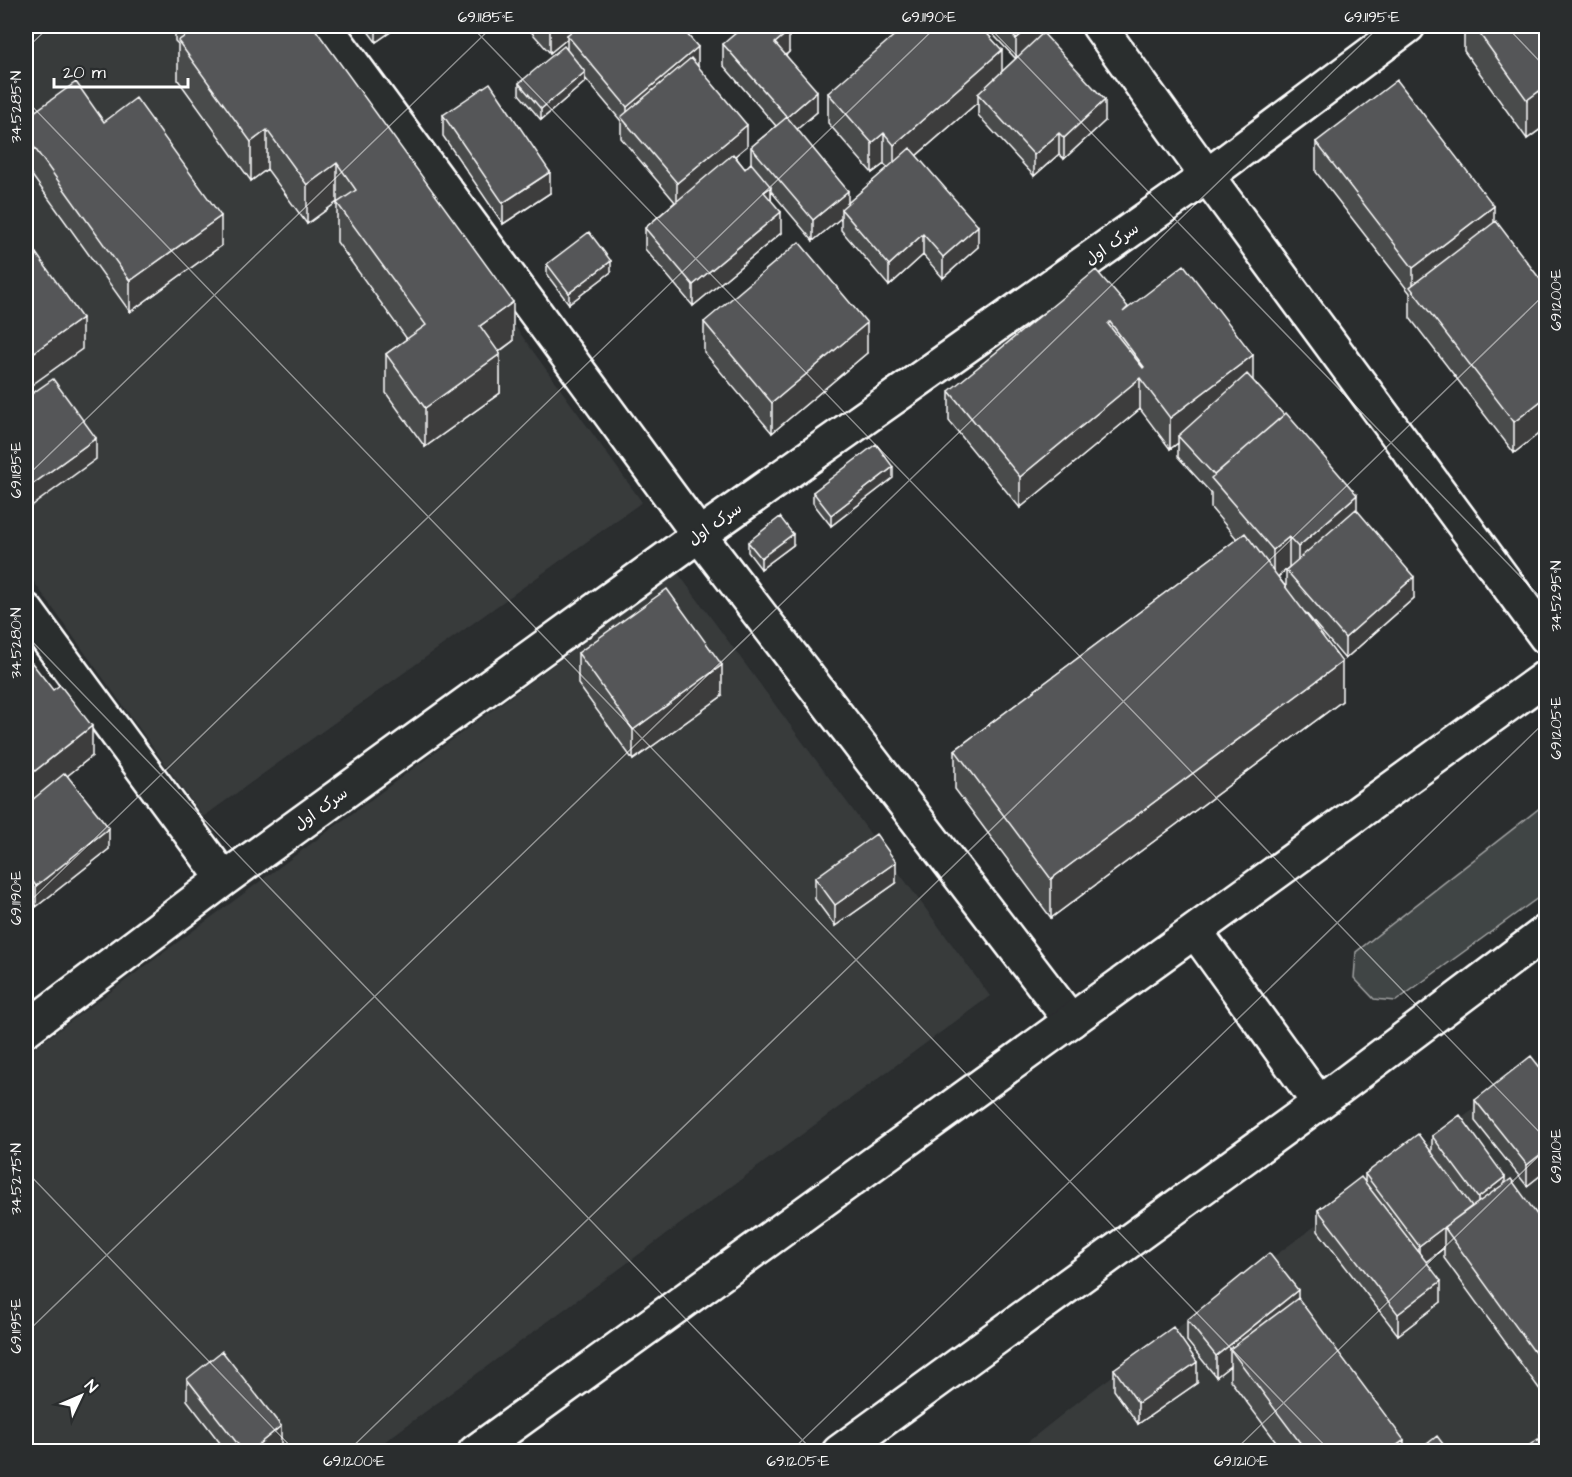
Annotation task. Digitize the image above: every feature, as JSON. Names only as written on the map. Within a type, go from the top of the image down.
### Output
[{"type":"street","points":[[325,26],[699,535],[1071,1021]]},
{"type":"street","points":[[1100,26],[1207,176],[1546,637]]},
{"type":"street","name":"سرک‌ اول","points":[[26,1029],[224,879],[699,535],[1207,176],[1408,26]]},
{"type":"street","points":[[26,610],[224,879]]},
{"type":"street","points":[[475,1452],[1546,677]]},
{"type":"street","points":[[1195,931],[1319,1103]]},
{"type":"street","points":[[839,1452],[1319,1103],[1546,932]]},
{"type":"shaded area","points":[[26,26],[298,26],[642,502],[203,817],[26,571]]},
{"type":"shaded area","points":[[678,573],[990,996],[372,1451],[26,1451],[26,1054]]},
{"type":"shaded area","points":[[1546,803],[1546,892],[1396,1001],[1374,999],[1354,978],[1356,952]]},
{"type":"shaded area","points":[[1546,1055],[1546,1451],[1015,1452],[1084,1397]]},
{"type":"building","points":[[193,26],[313,26],[513,302],[480,326],[500,354],[425,408],[386,354],[426,325],[337,203],[356,190],[337,163],[307,185],[267,130],[251,142],[178,41],[195,29]]},
{"type":"building","points":[[372,26],[385,26],[376,32]]},
{"type":"building","points":[[578,26],[680,26],[698,47],[627,107],[567,35]]},
{"type":"building","points":[[744,26],[784,26],[789,31],[775,43],[817,91],[787,117],[723,44]]},
{"type":"building","points":[[905,26],[980,26],[1002,50],[894,145],[884,133],[872,143],[828,93]]},
{"type":"building","points":[[1004,26],[1031,26],[1016,39]]},
{"type":"building","points":[[1474,26],[1546,26],[1546,86],[1527,100]]},
{"type":"building","points":[[1043,33],[1105,100],[1064,138],[1059,133],[1034,155],[978,94]]},
{"type":"building","points":[[564,46],[585,72],[541,109],[519,83]]},
{"type":"building","points":[[691,58],[747,125],[677,183],[621,117]]},
{"type":"building","points":[[1397,80],[1494,206],[1413,268],[1316,142]]},
{"type":"building","points":[[76,82],[104,122],[136,98],[221,216],[130,281],[26,136],[26,118]]},
{"type":"building","points":[[490,83],[550,172],[503,203],[443,115]]},
{"type":"building","points":[[787,117],[848,191],[813,220],[751,147]]},
{"type":"building","points":[[910,148],[978,226],[943,257],[923,234],[889,265],[841,209]]},
{"type":"building","points":[[733,154],[745,169],[751,163],[771,187],[764,192],[781,212],[693,285],[645,228]]},
{"type":"building","points":[[1496,221],[1546,287],[1544,303],[1546,306],[1546,397],[1514,422],[1410,287]]},
{"type":"building","points":[[589,232],[611,261],[569,293],[547,264]]},
{"type":"building","points":[[26,239],[82,318],[26,358]]},
{"type":"building","points":[[799,242],[867,323],[772,403],[704,322]]},
{"type":"building","points":[[1184,265],[1253,355],[1170,418],[1140,378],[1020,477],[949,391],[1096,270],[1128,307],[1123,312]],"holes":[[[1110,322],[1144,367],[1108,324]]]},
{"type":"building","points":[[1247,374],[1284,415],[1214,475],[1178,436]]},
{"type":"building","points":[[53,379],[96,438],[26,489],[26,398]]},
{"type":"building","points":[[1286,413],[1357,495],[1298,547],[1289,537],[1273,550],[1211,478]]},
{"type":"building","points":[[876,444],[893,467],[831,515],[813,492]]},
{"type":"building","points":[[1356,509],[1414,577],[1345,638],[1286,570]]},
{"type":"building","points":[[780,517],[793,534],[761,558],[748,542]]},
{"type":"building","points":[[1245,533],[1342,662],[1051,879],[955,750]]},
{"type":"building","points":[[667,589],[722,665],[633,730],[578,653]]},
{"type":"building","points":[[32,663],[53,690],[60,685],[92,726],[26,778],[26,667]]},
{"type":"building","points":[[65,773],[109,828],[36,886],[26,872],[26,805]]},
{"type":"building","points":[[876,834],[896,862],[835,905],[815,878]]},
{"type":"building","points":[[1531,1056],[1546,1075],[1546,1150],[1527,1165],[1475,1100]]},
{"type":"building","points":[[1460,1115],[1505,1177],[1478,1198],[1432,1136]]},
{"type":"building","points":[[1418,1134],[1472,1206],[1419,1246],[1365,1174]]},
{"type":"building","points":[[1361,1177],[1441,1281],[1398,1314],[1318,1210]]},
{"type":"building","points":[[1511,1179],[1546,1227],[1546,1368],[1444,1227]]},
{"type":"building","points":[[1269,1253],[1298,1290],[1216,1356],[1187,1320]]},
{"type":"building","points":[[1298,1298],[1404,1440],[1388,1452],[1307,1452],[1230,1349]]},
{"type":"building","points":[[1173,1327],[1197,1362],[1138,1403],[1114,1369]]},
{"type":"building","points":[[222,1351],[281,1426],[249,1452],[244,1452],[187,1379]]},
{"type":"building","points":[[1546,1430],[1546,1443],[1540,1435]]},
{"type":"building","points":[[1437,1436],[1449,1452],[1417,1452]]},
{"type":"building","points":[[1538,1439],[1546,1452],[1520,1452]]}]
